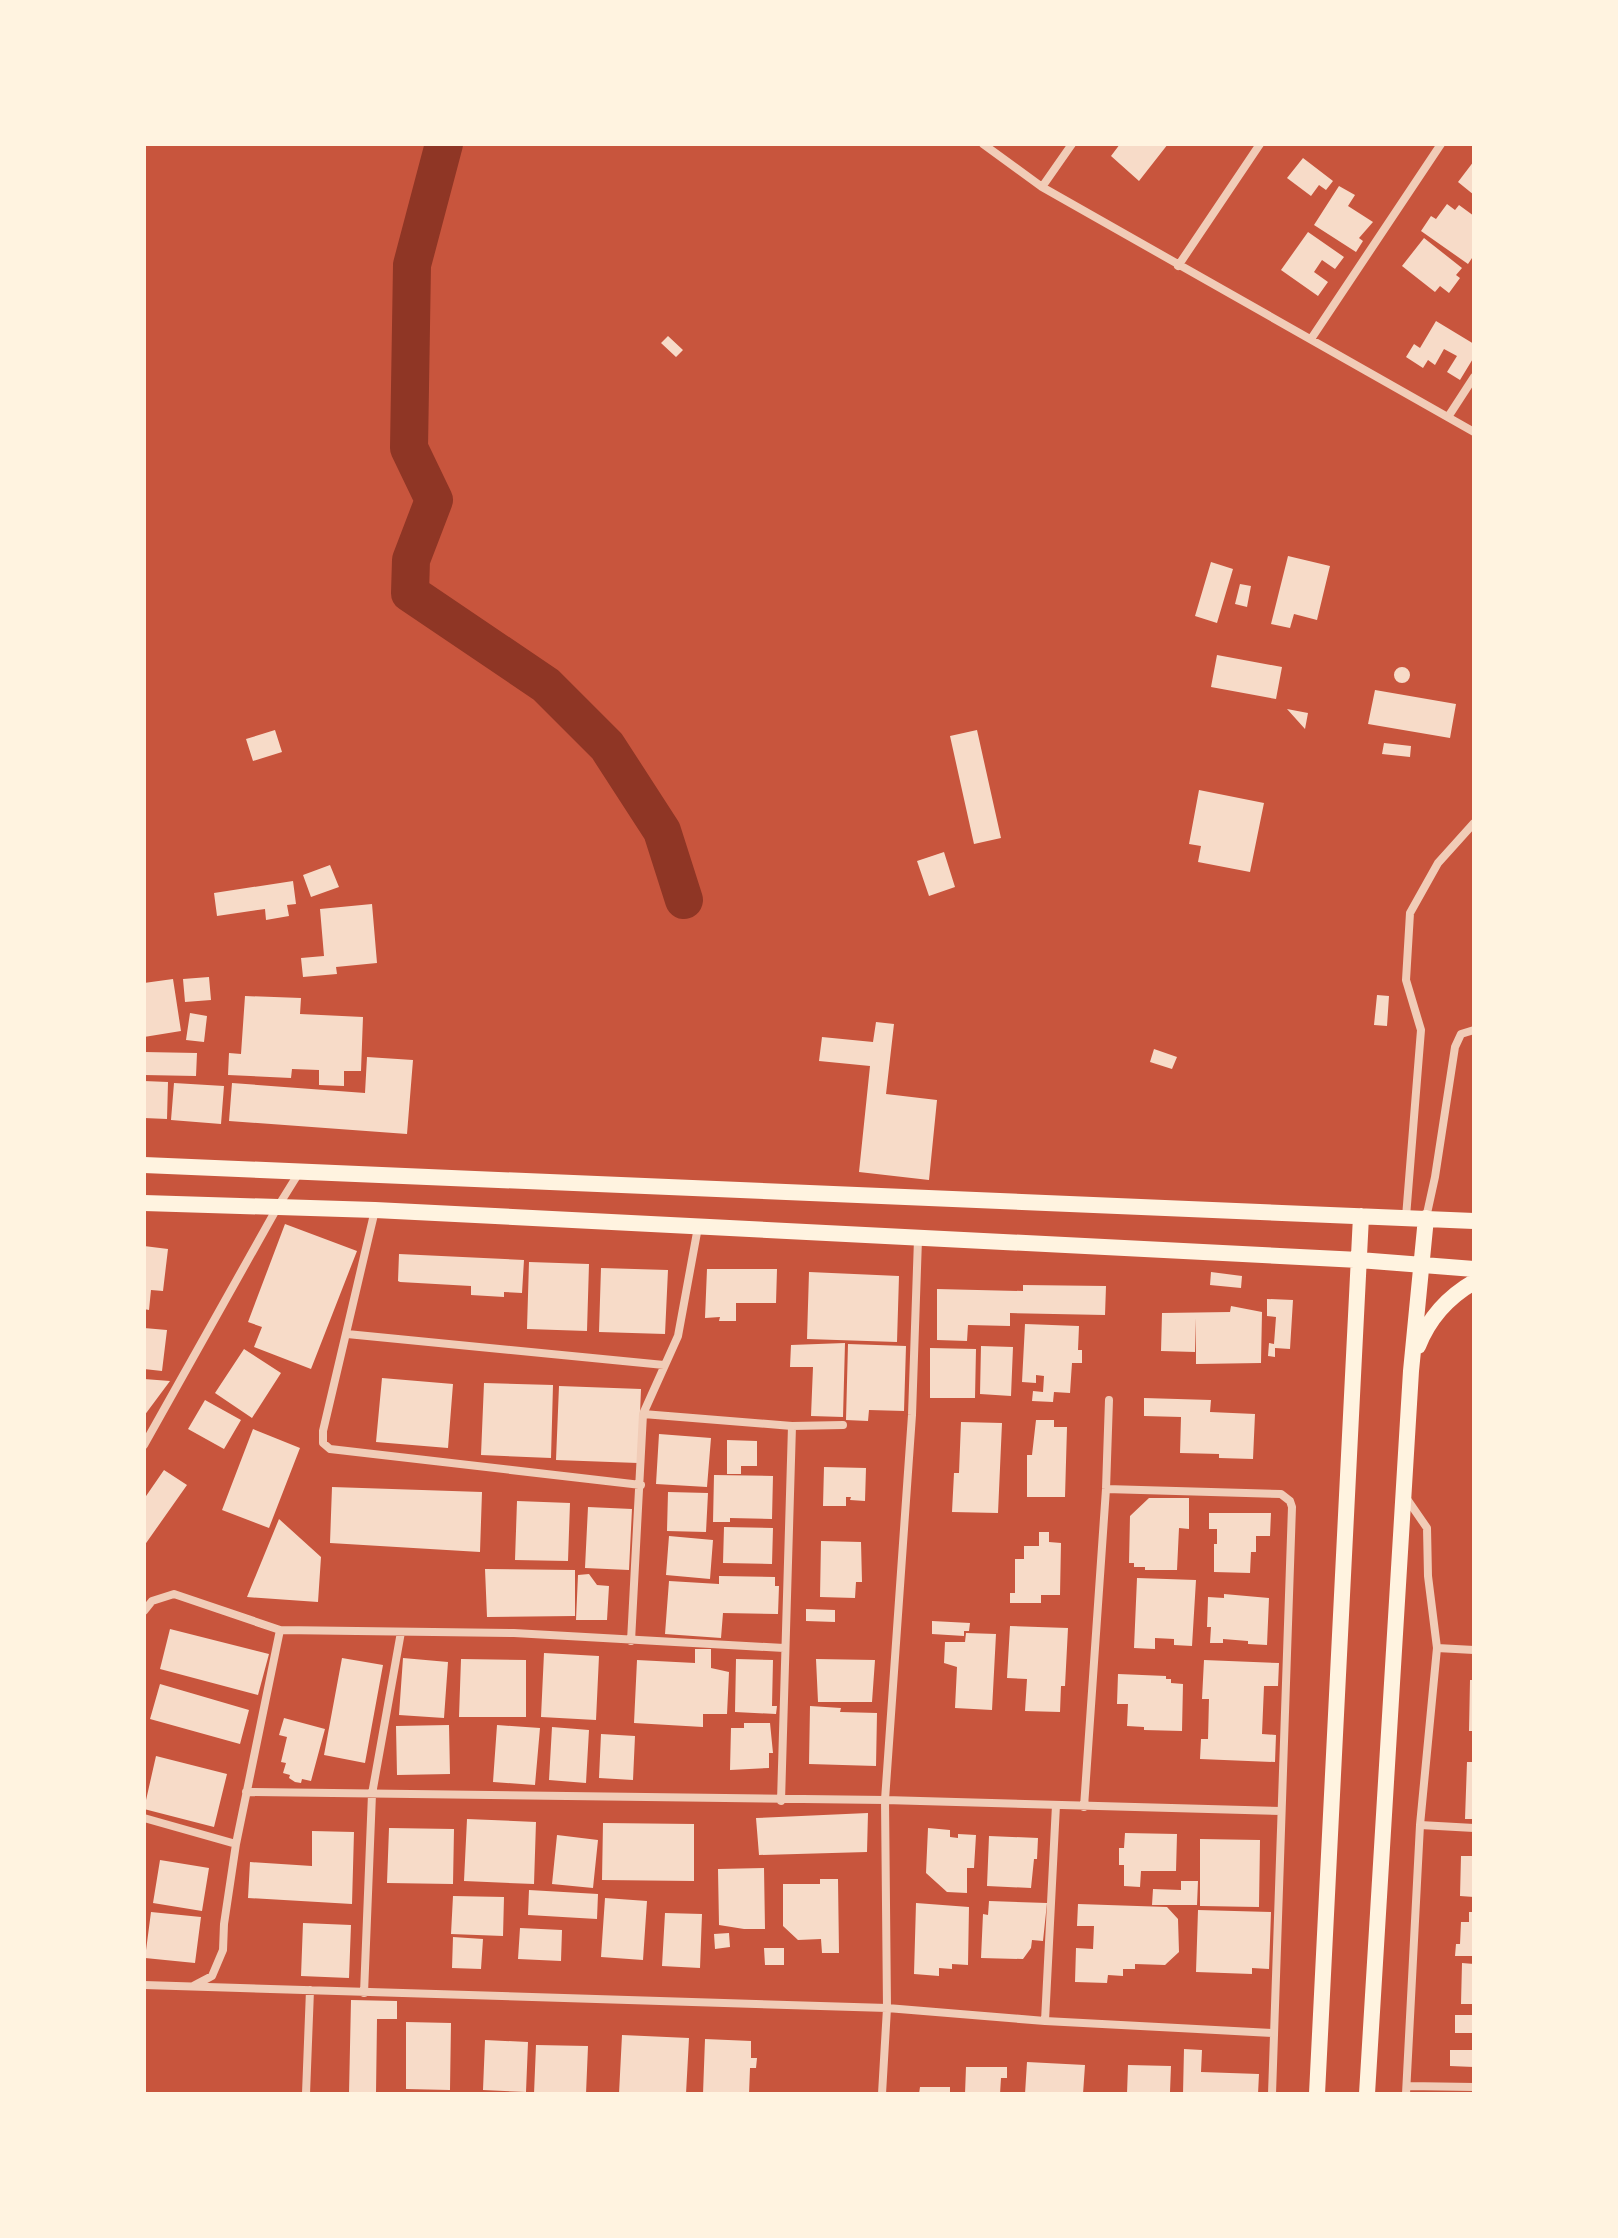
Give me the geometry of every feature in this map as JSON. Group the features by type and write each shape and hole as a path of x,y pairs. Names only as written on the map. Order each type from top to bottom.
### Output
{"main road":[{"path":"144,1165 1474,1221"},
{"path":"144,1203 375,1210 1359,1260 1474,1269"},
{"path":"1317,2094 1361,1216"},
{"path":"1367,2094 1411,1371 1426,1218"},
{"path":"1411,1371 1419,1344 1432,1319 1457,1293 1474,1282"}],"street":[{"path":"983,144 1042,187 1474,432"},
{"path":"1042,187 1072,144"},
{"path":"1178,266 1260,144"},
{"path":"1311,339 1441,144"},
{"path":"1448,417 1474,377"},
{"path":"1406,1217 1421,1030 1406,980 1410,913 1438,863 1474,823"},
{"path":"1426,1218 1455,1047 1461,1034 1474,1030"},
{"path":"144,1445 277,1208 301,1171"},
{"path":"375,1210 323,1431 323,1443 330,1449 641,1485"},
{"path":"631,1641 643,1414 678,1336 698,1227"},
{"path":"882,2094 887,2008 885,1800 912,1415 918,1239"},
{"path":"347,1334 664,1365"},
{"path":"1084,1807 1106,1489 1109,1400"},
{"path":"643,1414 792,1426 843,1425"},
{"path":"781,1801 792,1426"},
{"path":"1106,1489 1281,1494 1290,1501 1272,2094"},
{"path":"1405,1496 1427,1528 1428,1576 1437,1648 1420,1825 1407,2090 1474,2087"},
{"path":"144,1611 152,1601 174,1594 280,1630 514,1633 784,1648"},
{"path":"192,1987 212,1976 223,1950 236,1844 280,1630"},
{"path":"364,1993 372,1794 401,1632"},
{"path":"1437,1648 1474,1650"},
{"path":"246,1792 885,1800 1281,1811"},
{"path":"1045,2021 1056,1805"},
{"path":"144,1818 236,1844"},
{"path":"1420,1825 1474,1828"},
{"path":"144,1985 887,2008 1045,2021 1274,2033"},
{"path":"306,2094 310,1990"}],"building":[{"path":"1120,144 1168,144 1139,181 1111,156"},
{"path":"1303,158 1333,181 1326,190 1319,185 1311,196 1287,178"},
{"path":"1474,161 1474,195 1458,182"},
{"path":"1339,186 1355,195 1348,206 1373,222 1359,238 1363,241 1356,252 1314,225"},
{"path":"1447,204 1455,210 1459,205 1474,216 1474,255 1468,264 1421,231 1431,216 1436,219"},
{"path":"1308,232 1344,257 1335,269 1322,260 1314,272 1328,282 1318,296 1281,270"},
{"path":"1424,238 1462,268 1456,275 1460,278 1449,293 1440,286 1435,292 1402,266"},
{"path":"1436,321 1474,344 1474,357 1460,380 1447,372 1457,356 1444,349 1435,365 1428,360 1423,368 1406,357 1414,344 1420,348"},
{"path":"668,336 683,350 676,357 661,343"},
{"path":"1288,556 1330,566 1317,620 1294,614 1290,628 1271,624"},
{"path":"1211,562 1233,569 1217,623 1195,616"},
{"path":"1240,584 1251,586 1247,607 1235,604"},
{"path":"1217,655 1282,667 1276,699 1211,687"},
{"path":"1402,667 1410,675 1402,683 1394,675"},
{"path":"1375,690 1456,704 1450,738 1368,724"},
{"path":"1287,709 1308,713 1305,729"},
{"path":"275,730 282,752 253,761 246,739"},
{"path":"977,730 1001,838 974,844 950,736"},
{"path":"1384,743 1411,746 1410,757 1382,754"},
{"path":"1199,790 1264,803 1250,872 1198,862 1201,846 1189,844"},
{"path":"944,852 955,887 929,896 917,861"},
{"path":"330,865 339,887 311,897 303,875"},
{"path":"293,881 296,904 287,905 289,916 266,920 265,909 217,916 214,893"},
{"path":"372,904 377,963 336,967 337,974 303,977 301,958 324,956 320,909"},
{"path":"209,977 211,1000 185,1002 183,979"},
{"path":"173,979 181,1031 144,1037 144,983"},
{"path":"1377,995 1389,996 1387,1026 1374,1025"},
{"path":"245,996 301,998 300,1014 363,1017 361,1071 344,1071 344,1086 319,1085 319,1070 292,1069 291,1078 228,1075 229,1053 241,1054"},
{"path":"190,1013 207,1016 204,1042 186,1040"},
{"path":"876,1022 894,1024 886,1094 937,1100 929,1180 859,1172 870,1066 819,1061 822,1037 873,1042"},
{"path":"1154,1049 1177,1057 1172,1069 1150,1062"},
{"path":"144,1052 197,1053 196,1076 144,1075"},
{"path":"367,1057 413,1060 407,1134 229,1121 232,1083 365,1093"},
{"path":"144,1081 168,1082 167,1119 144,1118"},
{"path":"174,1083 224,1086 221,1124 171,1120"},
{"path":"285,1224 357,1251 311,1369 254,1347 262,1327 248,1322"},
{"path":"144,1246 168,1249 163,1291 151,1290 149,1310 144,1309"},
{"path":"399,1254 524,1260 522,1293 504,1292 504,1297 471,1295 471,1286 400,1282"},
{"path":"529,1262 589,1264 587,1331 527,1329"},
{"path":"601,1268 668,1270 665,1334 599,1332"},
{"path":"707,1269 777,1269 776,1303 736,1303 736,1321 719,1321 720,1317 705,1318"},
{"path":"809,1272 899,1276 897,1342 807,1339"},
{"path":"1211,1272 1242,1276 1241,1288 1210,1285"},
{"path":"1023,1285 1106,1286 1105,1315 1010,1313 1010,1326 968,1325 967,1341 937,1340 937,1289 1023,1291"},
{"path":"1267,1299 1293,1300 1290,1349 1275,1348 1275,1357 1268,1356 1269,1343 1274,1344 1276,1317 1267,1316"},
{"path":"1231,1306 1262,1312 1261,1363 1196,1364 1196,1318 1195,1352 1161,1351 1162,1313 1230,1312"},
{"path":"1025,1324 1079,1326 1078,1350 1082,1350 1082,1363 1072,1363 1070,1393 1054,1392 1053,1402 1032,1401 1033,1391 1043,1392 1044,1376 1036,1375 1036,1383 1022,1382"},
{"path":"144,1328 167,1330 162,1371 144,1369"},
{"path":"845,1343 843,1417 811,1416 813,1367 790,1367 791,1345"},
{"path":"848,1344 906,1346 904,1411 869,1410 868,1421 846,1420"},
{"path":"981,1346 1013,1347 1011,1396 980,1394"},
{"path":"930,1348 976,1349 975,1398 930,1398"},
{"path":"244,1349 281,1373 252,1418 215,1393"},
{"path":"382,1378 453,1384 448,1448 376,1442"},
{"path":"144,1379 170,1381 144,1416"},
{"path":"484,1383 553,1385 551,1458 481,1455"},
{"path":"559,1386 641,1389 638,1463 556,1460"},
{"path":"1144,1398 1211,1400 1210,1412 1255,1414 1253,1459 1180,1453 1181,1417 1144,1416"},
{"path":"205,1400 241,1420 224,1449 188,1429"},
{"path":"1036,1420 1054,1420 1054,1427 1067,1427 1065,1497 1027,1497 1027,1455 1032,1455"},
{"path":"961,1422 1002,1423 998,1513 952,1512 954,1473 959,1473"},
{"path":"253,1429 300,1448 269,1528 222,1510"},
{"path":"659,1434 711,1438 707,1487 656,1484"},
{"path":"727,1440 757,1441 757,1466 741,1466 741,1474 727,1474"},
{"path":"824,1467 866,1468 865,1501 846,1497 846,1506 823,1506"},
{"path":"164,1470 187,1485 144,1546 144,1499"},
{"path":"714,1475 773,1476 772,1519 730,1518 730,1522 713,1522"},
{"path":"332,1487 482,1492 480,1552 330,1543"},
{"path":"668,1492 708,1493 706,1532 667,1531"},
{"path":"1149,1498 1189,1498 1189,1529 1179,1528 1177,1570 1145,1570 1145,1567 1134,1567 1134,1563 1129,1563 1130,1516"},
{"path":"517,1501 570,1503 568,1561 515,1560"},
{"path":"588,1507 632,1509 629,1570 585,1568"},
{"path":"1209,1513 1271,1513 1270,1536 1256,1536 1256,1552 1251,1552 1250,1573 1214,1572 1217,1529 1209,1529"},
{"path":"279,1519 321,1557 318,1602 247,1597"},
{"path":"724,1527 773,1528 772,1564 723,1563"},
{"path":"1039,1532 1049,1532 1049,1542 1061,1543 1060,1595 1041,1595 1041,1603 1010,1603 1010,1593 1015,1593 1015,1559 1024,1559 1024,1546 1039,1546"},
{"path":"669,1536 713,1540 710,1579 666,1575"},
{"path":"821,1541 861,1542 862,1582 856,1582 855,1598 820,1597"},
{"path":"485,1569 575,1570 575,1616 487,1617"},
{"path":"589,1574 597,1585 609,1586 607,1620 576,1620 578,1575"},
{"path":"719,1576 775,1577 775,1586 779,1586 778,1614 723,1613 721,1638 665,1634 669,1581 719,1584"},
{"path":"1137,1578 1196,1580 1192,1646 1174,1645 1174,1639 1155,1638 1155,1649 1134,1648"},
{"path":"1224,1594 1269,1598 1267,1645 1223,1639 1223,1643 1210,1643 1208,1597 1224,1598"},
{"path":"806,1609 835,1610 835,1622 806,1621"},
{"path":"932,1621 970,1623 969,1631 964,1631 964,1636 932,1634"},
{"path":"1010,1626 1068,1628 1065,1686 1061,1686 1060,1712 1025,1711 1027,1679 1007,1678"},
{"path":"170,1629 269,1654 258,1695 160,1669"},
{"path":"966,1633 996,1634 992,1710 955,1708 957,1667 944,1663 945,1642 965,1642"},
{"path":"695,1649 711,1649 711,1668 729,1672 727,1714 703,1714 703,1727 634,1723 637,1660 695,1663"},
{"path":"544,1653 599,1656 596,1720 541,1717"},
{"path":"342,1658 383,1665 365,1763 324,1755"},
{"path":"403,1658 448,1662 444,1718 399,1715"},
{"path":"461,1659 526,1660 526,1717 459,1717"},
{"path":"736,1659 773,1660 772,1706 777,1706 776,1714 735,1712"},
{"path":"816,1659 875,1660 872,1702 818,1702"},
{"path":"1204,1660 1279,1663 1278,1686 1264,1686 1262,1734 1276,1735 1275,1762 1200,1759 1201,1739 1208,1739 1209,1699 1202,1699"},
{"path":"1118,1674 1166,1676 1171,1683 1183,1684 1182,1731 1144,1730 1144,1727 1127,1726 1128,1704 1117,1704"},
{"path":"1470,1680 1474,1680 1474,1731 1469,1731"},
{"path":"160,1684 249,1710 240,1744 150,1719"},
{"path":"810,1706 841,1708 840,1712 877,1713 876,1766 809,1764"},
{"path":"284,1718 325,1729 311,1781 302,1779 301,1783 295,1782 289,1778 290,1775 283,1773 286,1763 281,1762 287,1737 279,1735"},
{"path":"744,1723 770,1723 773,1753 769,1753 769,1768 730,1770 731,1728 744,1728"},
{"path":"449,1725 450,1774 397,1775 396,1726"},
{"path":"497,1725 540,1728 535,1785 493,1782"},
{"path":"552,1727 589,1730 586,1783 549,1780"},
{"path":"601,1734 635,1736 633,1780 599,1778"},
{"path":"156,1756 227,1774 214,1827 144,1809"},
{"path":"1467,1762 1474,1762 1474,1819 1465,1819"},
{"path":"868,1813 867,1852 759,1855 756,1818"},
{"path":"467,1819 536,1822 534,1884 464,1881"},
{"path":"603,1823 694,1824 694,1881 602,1880"},
{"path":"389,1828 454,1829 453,1884 387,1883"},
{"path":"928,1828 950,1830 950,1837 976,1835 974,1868 967,1868 967,1893 947,1892 926,1873"},
{"path":"312,1831 354,1832 352,1904 248,1898 250,1862 312,1866"},
{"path":"1125,1833 1177,1834 1176,1871 1141,1871 1140,1887 1124,1886 1124,1865 1119,1865 1119,1848 1124,1848"},
{"path":"557,1835 598,1840 593,1888 552,1884"},
{"path":"989,1836 1038,1838 1031,1888 987,1886"},
{"path":"1200,1839 1260,1840 1259,1907 1200,1906"},
{"path":"1461,1856 1474,1856 1474,1897 1460,1896"},
{"path":"160,1860 209,1868 202,1911 153,1903"},
{"path":"764,1868 765,1929 719,1925 718,1869"},
{"path":"820,1879 838,1879 839,1953 822,1953 821,1939 798,1940 783,1926 783,1884 820,1884"},
{"path":"1181,1881 1198,1881 1197,1905 1152,1905 1153,1889 1181,1890"},
{"path":"529,1890 598,1894 597,1919 528,1915"},
{"path":"453,1896 504,1897 503,1936 451,1934"},
{"path":"605,1898 647,1901 643,1960 601,1957"},
{"path":"989,1901 1047,1903 1043,1941 1032,1940 1031,1948 1023,1959 981,1958 983,1914 988,1915"},
{"path":"916,1903 969,1907 968,1965 952,1964 952,1969 939,1968 939,1976 914,1974"},
{"path":"1078,1904 1167,1907 1178,1919 1179,1952 1165,1965 1135,1964 1135,1969 1123,1969 1123,1976 1108,1975 1107,1983 1075,1982 1076,1948 1093,1949 1094,1926 1077,1926"},
{"path":"1198,1910 1271,1912 1269,1969 1252,1968 1252,1974 1196,1972"},
{"path":"151,1912 201,1917 195,1963 145,1958"},
{"path":"1469,1912 1474,1912 1474,1956 1455,1956 1456,1944 1460,1944 1461,1922 1469,1922"},
{"path":"665,1913 702,1914 700,1968 662,1966"},
{"path":"303,1923 351,1925 349,1978 301,1976"},
{"path":"520,1928 562,1930 561,1961 518,1959"},
{"path":"729,1933 730,1947 715,1949 714,1934"},
{"path":"453,1937 483,1939 481,1969 452,1968"},
{"path":"764,1948 784,1948 784,1965 765,1965"},
{"path":"1462,1963 1474,1964 1474,2004 1461,2004"},
{"path":"351,2000 397,2001 397,2019 377,2019 376,2094 349,2094"},
{"path":"1455,2015 1474,2015 1474,2033 1455,2033"},
{"path":"406,2022 451,2023 450,2090 406,2089"},
{"path":"622,2035 689,2038 686,2094 619,2094"},
{"path":"705,2039 751,2041 751,2058 757,2058 756,2068 750,2068 749,2094 703,2094"},
{"path":"485,2040 528,2042 526,2092 483,2090"},
{"path":"536,2045 588,2046 586,2094 534,2094"},
{"path":"1184,2049 1202,2050 1201,2072 1259,2074 1258,2094 1183,2094"},
{"path":"1450,2050 1474,2050 1474,2067 1450,2066"},
{"path":"1027,2062 1085,2065 1083,2094 1025,2094"},
{"path":"1128,2065 1171,2066 1170,2092 1127,2094"},
{"path":"966,2067 1007,2067 1007,2078 1001,2078 1000,2094 965,2094"},
{"path":"920,2087 950,2087 950,2094 919,2094"}],"waterway":[{"path":"444,144 412,265 409,448 434,500 411,560 410,593 546,685 607,746 662,831 684,900"}]}
